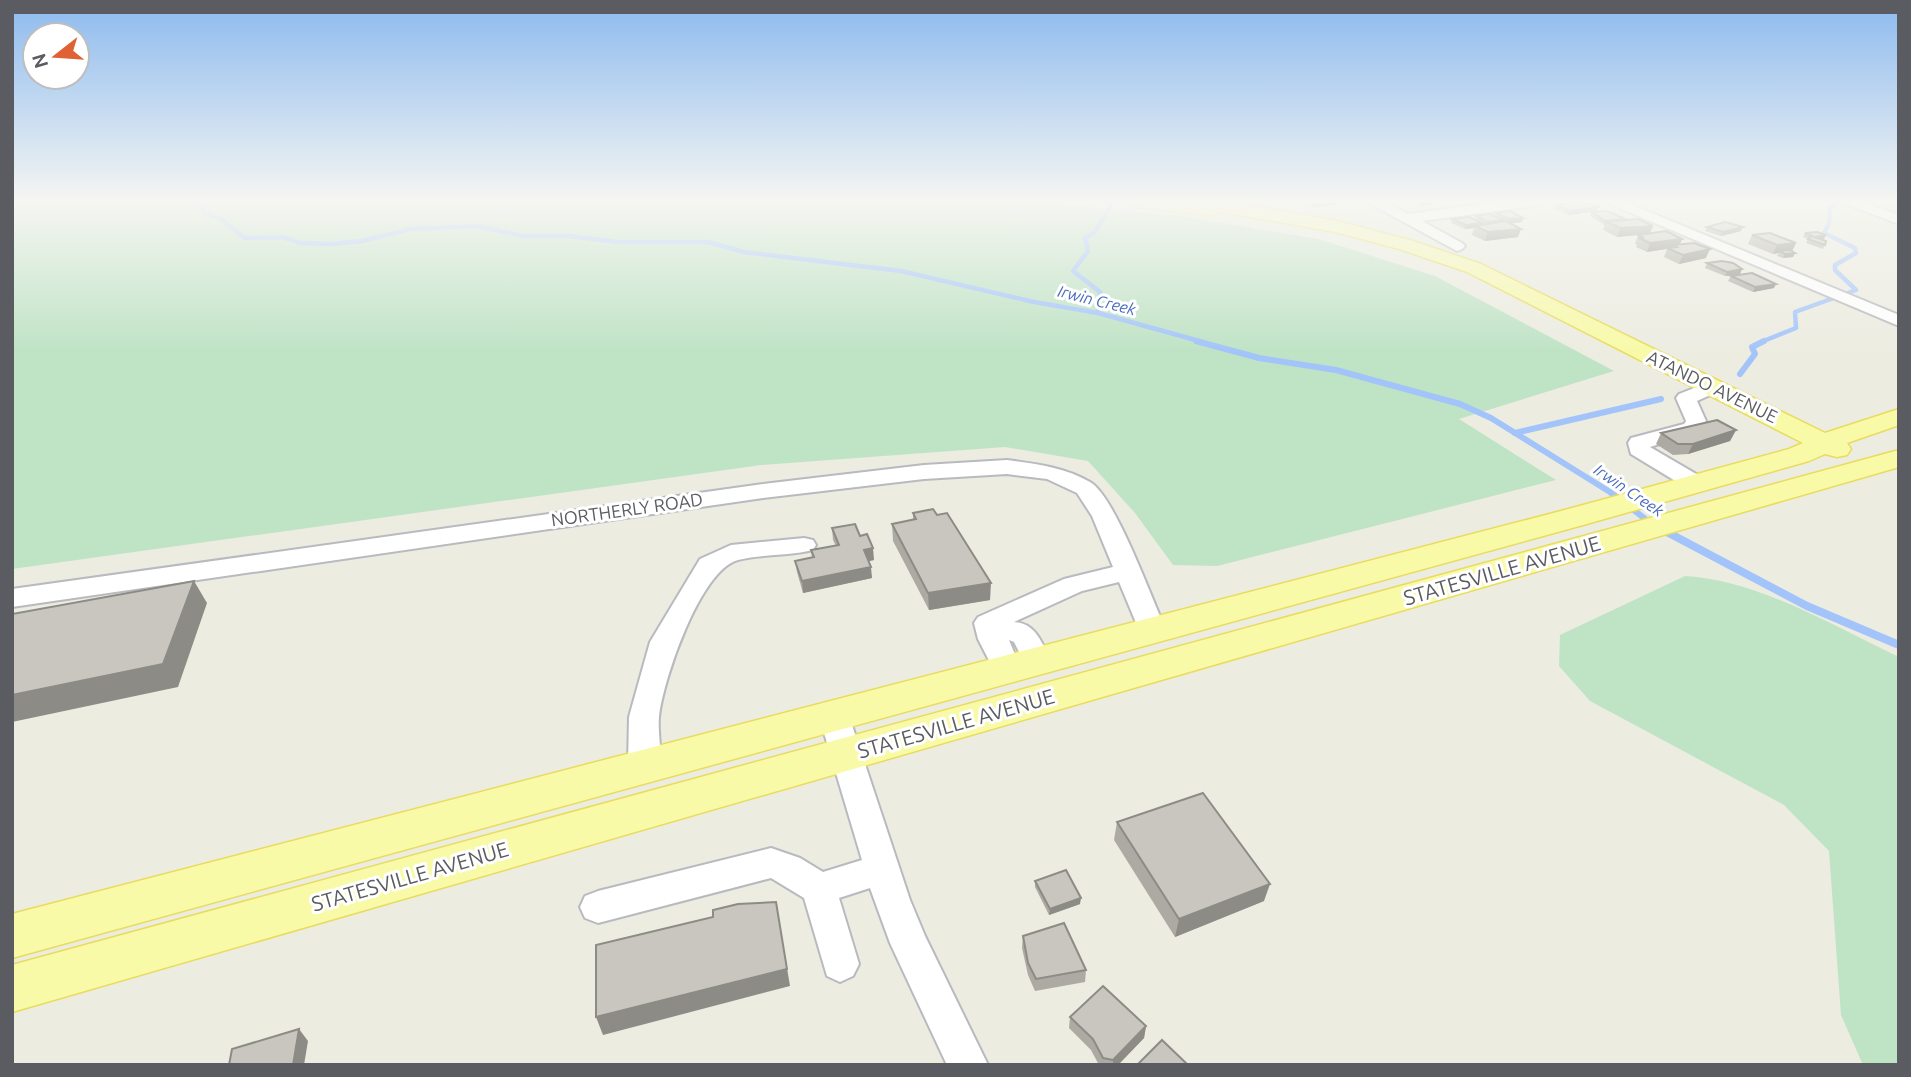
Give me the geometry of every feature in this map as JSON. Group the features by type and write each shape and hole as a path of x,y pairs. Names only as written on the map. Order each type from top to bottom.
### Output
{"main road":[{"name":"ATANDO AVENUE","path":"1406,252 1524,294"},
{"name":"ATANDO AVENUE","path":"1425,252 1474,268 1825,443 1890,468"},
{"name":"STATESVILLE AVENUE","path":"12,936 834,716 1012,655 1152,630 1798,455 1851,431 1899,417"},
{"name":"STATESVILLE AVENUE","path":"12,989 1706,513 1890,468"}],"street":[{"path":"1734,252 1899,321"},
{"path":"1682,486 1639,449 1639,443 1691,428 1696,421 1686,398 1712,387"},
{"name":"NORTHERLY ROAD","path":"12,598 763,491 924,472 992,467 1037,470 1063,477 1085,488 1104,516 1152,630"},
{"path":"644,766 644,717 664,642 709,565 731,553 804,545"},
{"path":"1012,655 988,623 1055,591 1097,576 1128,573"},
{"path":"834,716 909,943 968,1065"},
{"path":"598,906 771,863 788,869 819,889 840,964"},
{"path":"819,889 883,869"}],"green space":[{"path":"12,252 1361,252 1435,276 1614,371 1459,419 1556,480 1217,566 1173,565 1135,513 1088,461 1005,447 761,465 12,569"},
{"path":"1685,576 1712,579 1767,595 1899,657 1899,1065 1863,1065 1841,1015 1829,851 1784,805 1590,701 1559,666 1560,635"}],"building":[{"path":"1707,263 1733,263 1742,269 1727,272"},
{"path":"1752,273 1776,284 1755,287 1731,276"},
{"path":"1717,420 1736,430 1693,444 1678,444 1661,433"},
{"path":"933,509 937,515 947,513 991,583 928,593 892,524 916,519 913,513"},
{"path":"855,524 860,536 867,534 873,548 864,550 871,567 802,581 795,561 814,557 811,550 839,545 832,528"},
{"path":"194,581 163,664 12,695 12,614"},
{"path":"1203,793 1270,884 1179,919 1117,822"},
{"path":"1066,870 1081,898 1050,909 1035,881"},
{"path":"776,902 787,969 596,1017 596,945 713,917 713,910 738,904"},
{"path":"1064,923 1086,970 1036,979 1028,963 1023,936"},
{"path":"1103,986 1146,1026 1113,1060 1103,1058 1093,1039 1070,1017"},
{"path":"299,1029 293,1065 229,1065 232,1049"},
{"path":"1162,1040 1188,1065 1137,1065"}],"waterway":[{"name":"Irwin Creek","path":"746,252 901,271 1034,302 1098,313"},
{"path":"1087,252 1073,271 1100,292 1098,313"},
{"path":"1761,342 1796,328 1795,312 1856,290 1835,270 1835,265 1856,252"},
{"name":"Irwin Creek","path":"1098,313 1203,342"},
{"name":"Irwin Creek","path":"1196,341 1259,358 1336,370 1460,404 1515,433"},
{"path":"1740,374 1755,354 1752,347 1764,341"},
{"path":"1515,433 1661,399"},
{"name":"Irwin Creek","path":"1515,433 1610,492 1652,524"},
{"name":"Irwin Creek","path":"1663,530 1807,606 1899,645"}]}
